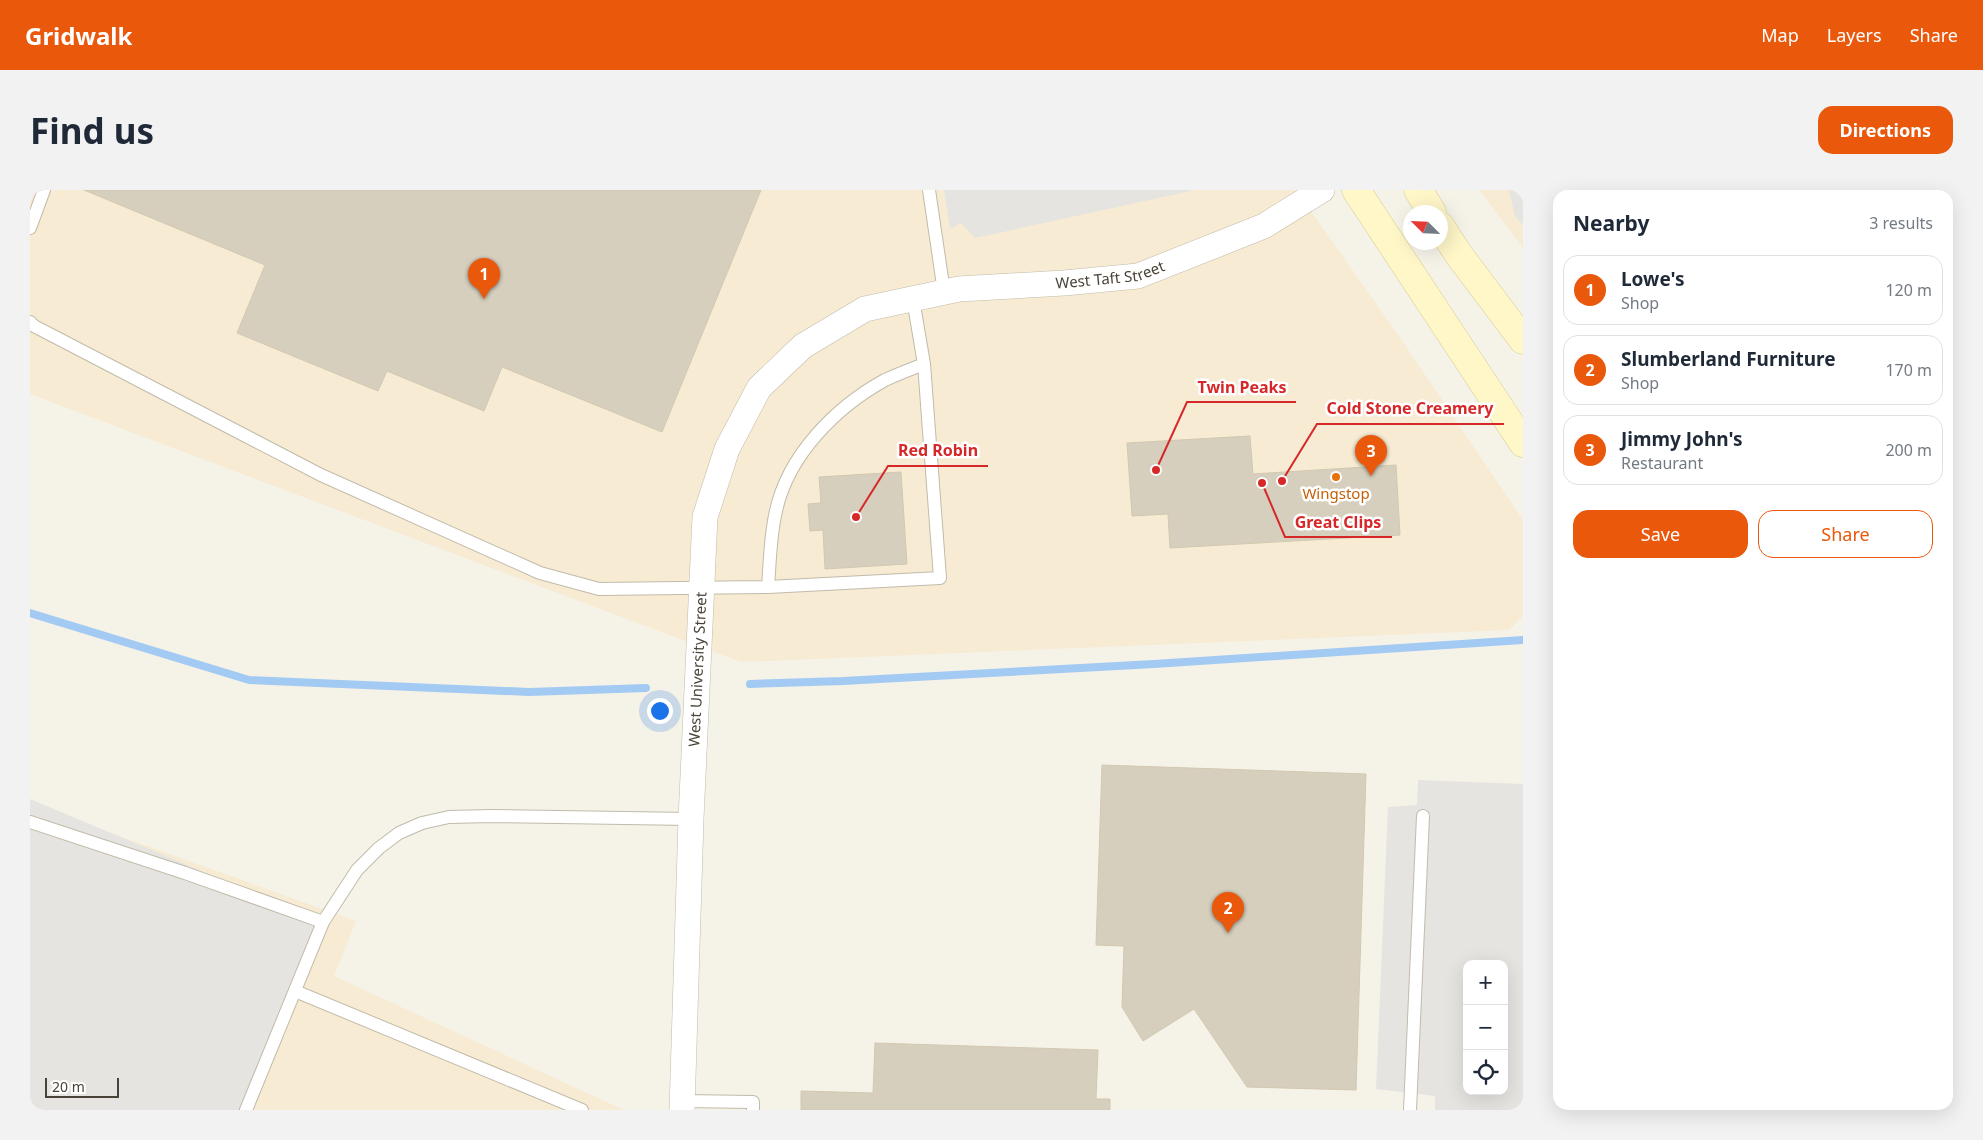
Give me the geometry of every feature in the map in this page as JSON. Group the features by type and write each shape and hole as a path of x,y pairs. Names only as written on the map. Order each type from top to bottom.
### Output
{"main road":[{"path":"1356,190 1523,443"},
{"path":"1418,190 1428,205"},
{"path":"1448,238 1523,340"}],"street":[{"name":"West Taft Street","path":"881,305 959,289 1064,283 1138,276 1264,226 1322,190"},
{"name":"West University Street","path":"682,1106 700,588 705,517 727,449 759,388 804,346 864,309 881,305"}],"lane":[{"path":"30,228 44,190"},
{"path":"929,190 944,292"},
{"path":"30,322 34,326 321,474 540,573 599,589 768,588 940,578 924,364 913,299"},
{"path":"768,588 771,538 776,510 787,478 803,451 828,423 861,395 887,380 924,364"},
{"path":"1410,1110 1423,816"},
{"path":"246,1110 323,922 357,870 379,848 399,833 422,823 449,817 691,819"},
{"path":"30,822 185,873 323,922"},
{"path":"295,991 582,1110"},
{"path":"682,1106 753,1102 753,1110"}],"shaded area":[{"path":"30,190 1296,190 1403,342 1523,520 1523,616 1509,630 741,662 30,394"},
{"path":"944,190 1191,191 975,238 961,223 950,229"},
{"path":"1479,190 1523,190 1523,248"},
{"path":"1509,190 1523,190 1523,225 1515,216"},
{"path":"1418,780 1523,784 1523,1110 1435,1110 1435,1096 1376,1089 1388,807 1417,805"},
{"path":"30,799 323,922 248,1110 30,1110"},
{"path":"30,804 356,921 334,976 624,1110 30,1110"}],"building":[{"path":"84,190 761,190 662,432 502,367 484,411 387,371 378,391 237,333 265,265"},
{"path":"1250,436 1253,474 1396,465 1400,535 1170,548 1168,514 1132,516 1127,443"},
{"path":"901,472 907,564 825,569 823,530 810,531 808,504 821,503 819,477"},
{"path":"1102,765 1366,774 1356,1090 1247,1087 1194,1009 1143,1041 1122,1007 1124,946 1096,945"},
{"path":"875,1043 1098,1050 1096,1099 1110,1099 1110,1110 801,1110 801,1091 873,1093"}],"waterway":[{"path":"30,613 249,680 529,692 646,688"},
{"path":"750,684 843,681 1154,664 1523,640"}],"place":[{"name":"Lowe's","path":"484,299"},
{"name":"Twin Peaks","path":"1156,470"},
{"name":"Jimmy John's","path":"1371,476"},
{"name":"Wingstop","path":"1336,477"},
{"name":"Cold Stone Creamery","path":"1282,481"},
{"name":"Great Clips","path":"1262,483"},
{"name":"Red Robin","path":"856,517"},
{"name":"Slumberland Furniture","path":"1228,933"}]}
